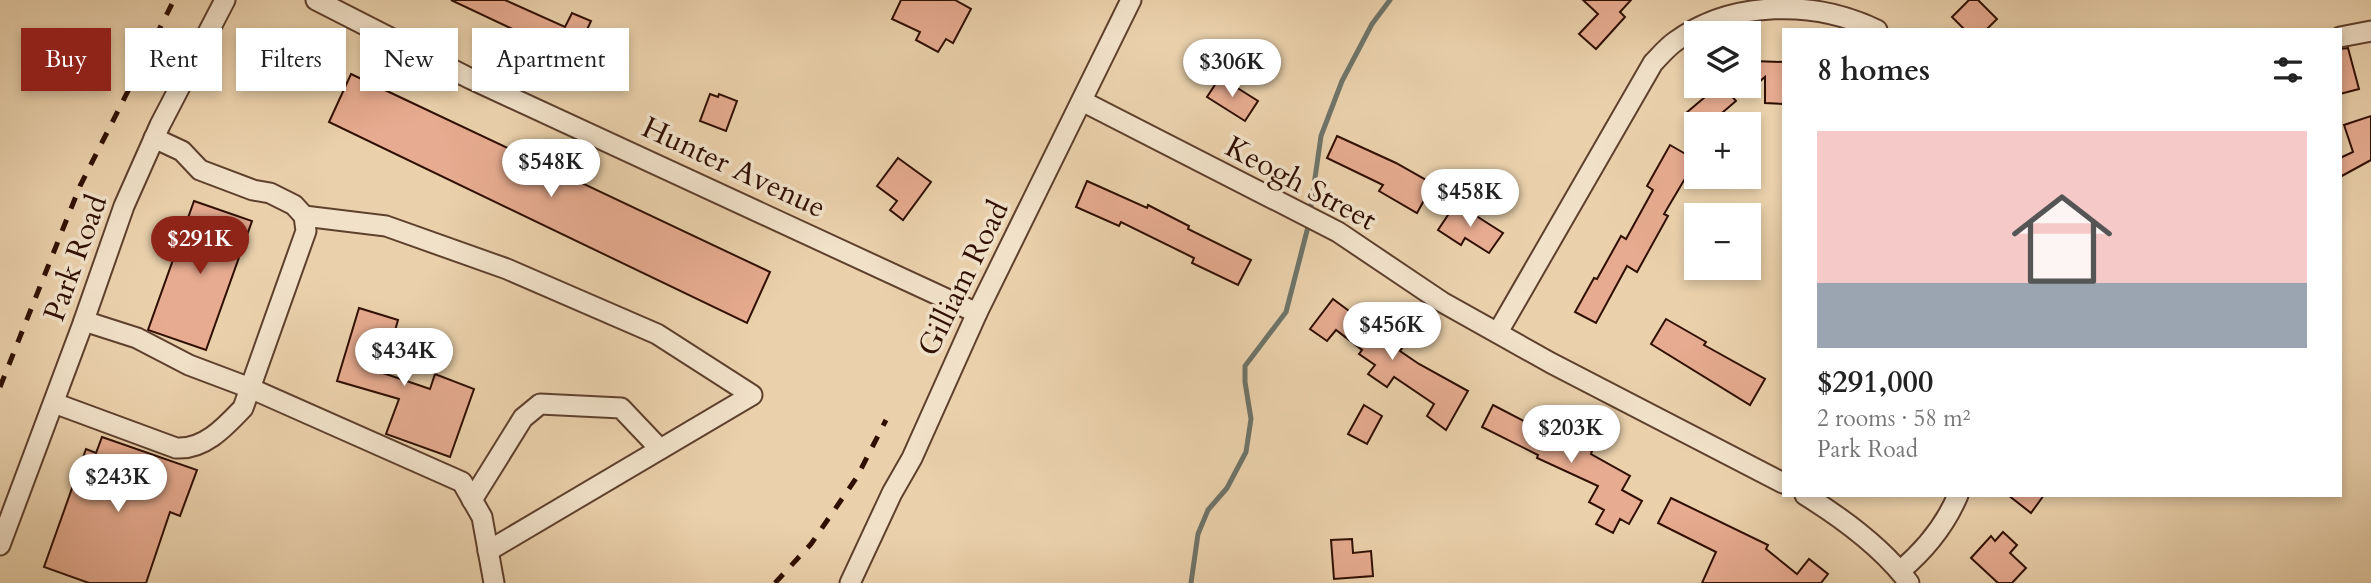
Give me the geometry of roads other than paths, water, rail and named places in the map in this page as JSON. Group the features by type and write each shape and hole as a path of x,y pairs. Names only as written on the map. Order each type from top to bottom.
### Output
{"street":[{"name":"Park Road","path":"0,545 124,206 154,138 225,0"},
{"name":"Hunter Avenue","path":"316,0 471,79 977,313"},
{"name":"Gilliam Road","path":"850,583 912,458 977,313 1131,0"},
{"path":"1499,332 1653,63 1674,42 1699,25 1728,12 1771,4 1811,5 1845,14 1873,28"},
{"path":"2342,37 2371,31"},
{"name":"Keogh Street","path":"1082,102 1338,232 1442,302 1551,363 1782,482"},
{"path":"54,402 176,448 188,449 223,428 243,408 306,231 304,216 294,205 271,193 253,190 200,170 182,152 154,138"},
{"path":"304,216 386,226 507,269 657,334 752,394 488,551"},
{"path":"84,321 137,338 189,365 250,388 462,482 482,517 494,583"},
{"path":"472,500 523,418 540,404 621,408 660,449"},
{"path":"1808,497 1861,536 1904,577 1916,557 1938,532 1957,497"}],"waterway":[{"path":"1310,213 1321,136 1342,81 1372,24 1390,0"},
{"path":"1191,583 1198,534 1208,510 1227,488 1246,452 1251,419 1245,366 1286,312 1309,223"}],"railway":[{"path":"0,387 80,186 174,0"},
{"path":"775,583 811,544 857,477 886,420"}]}
